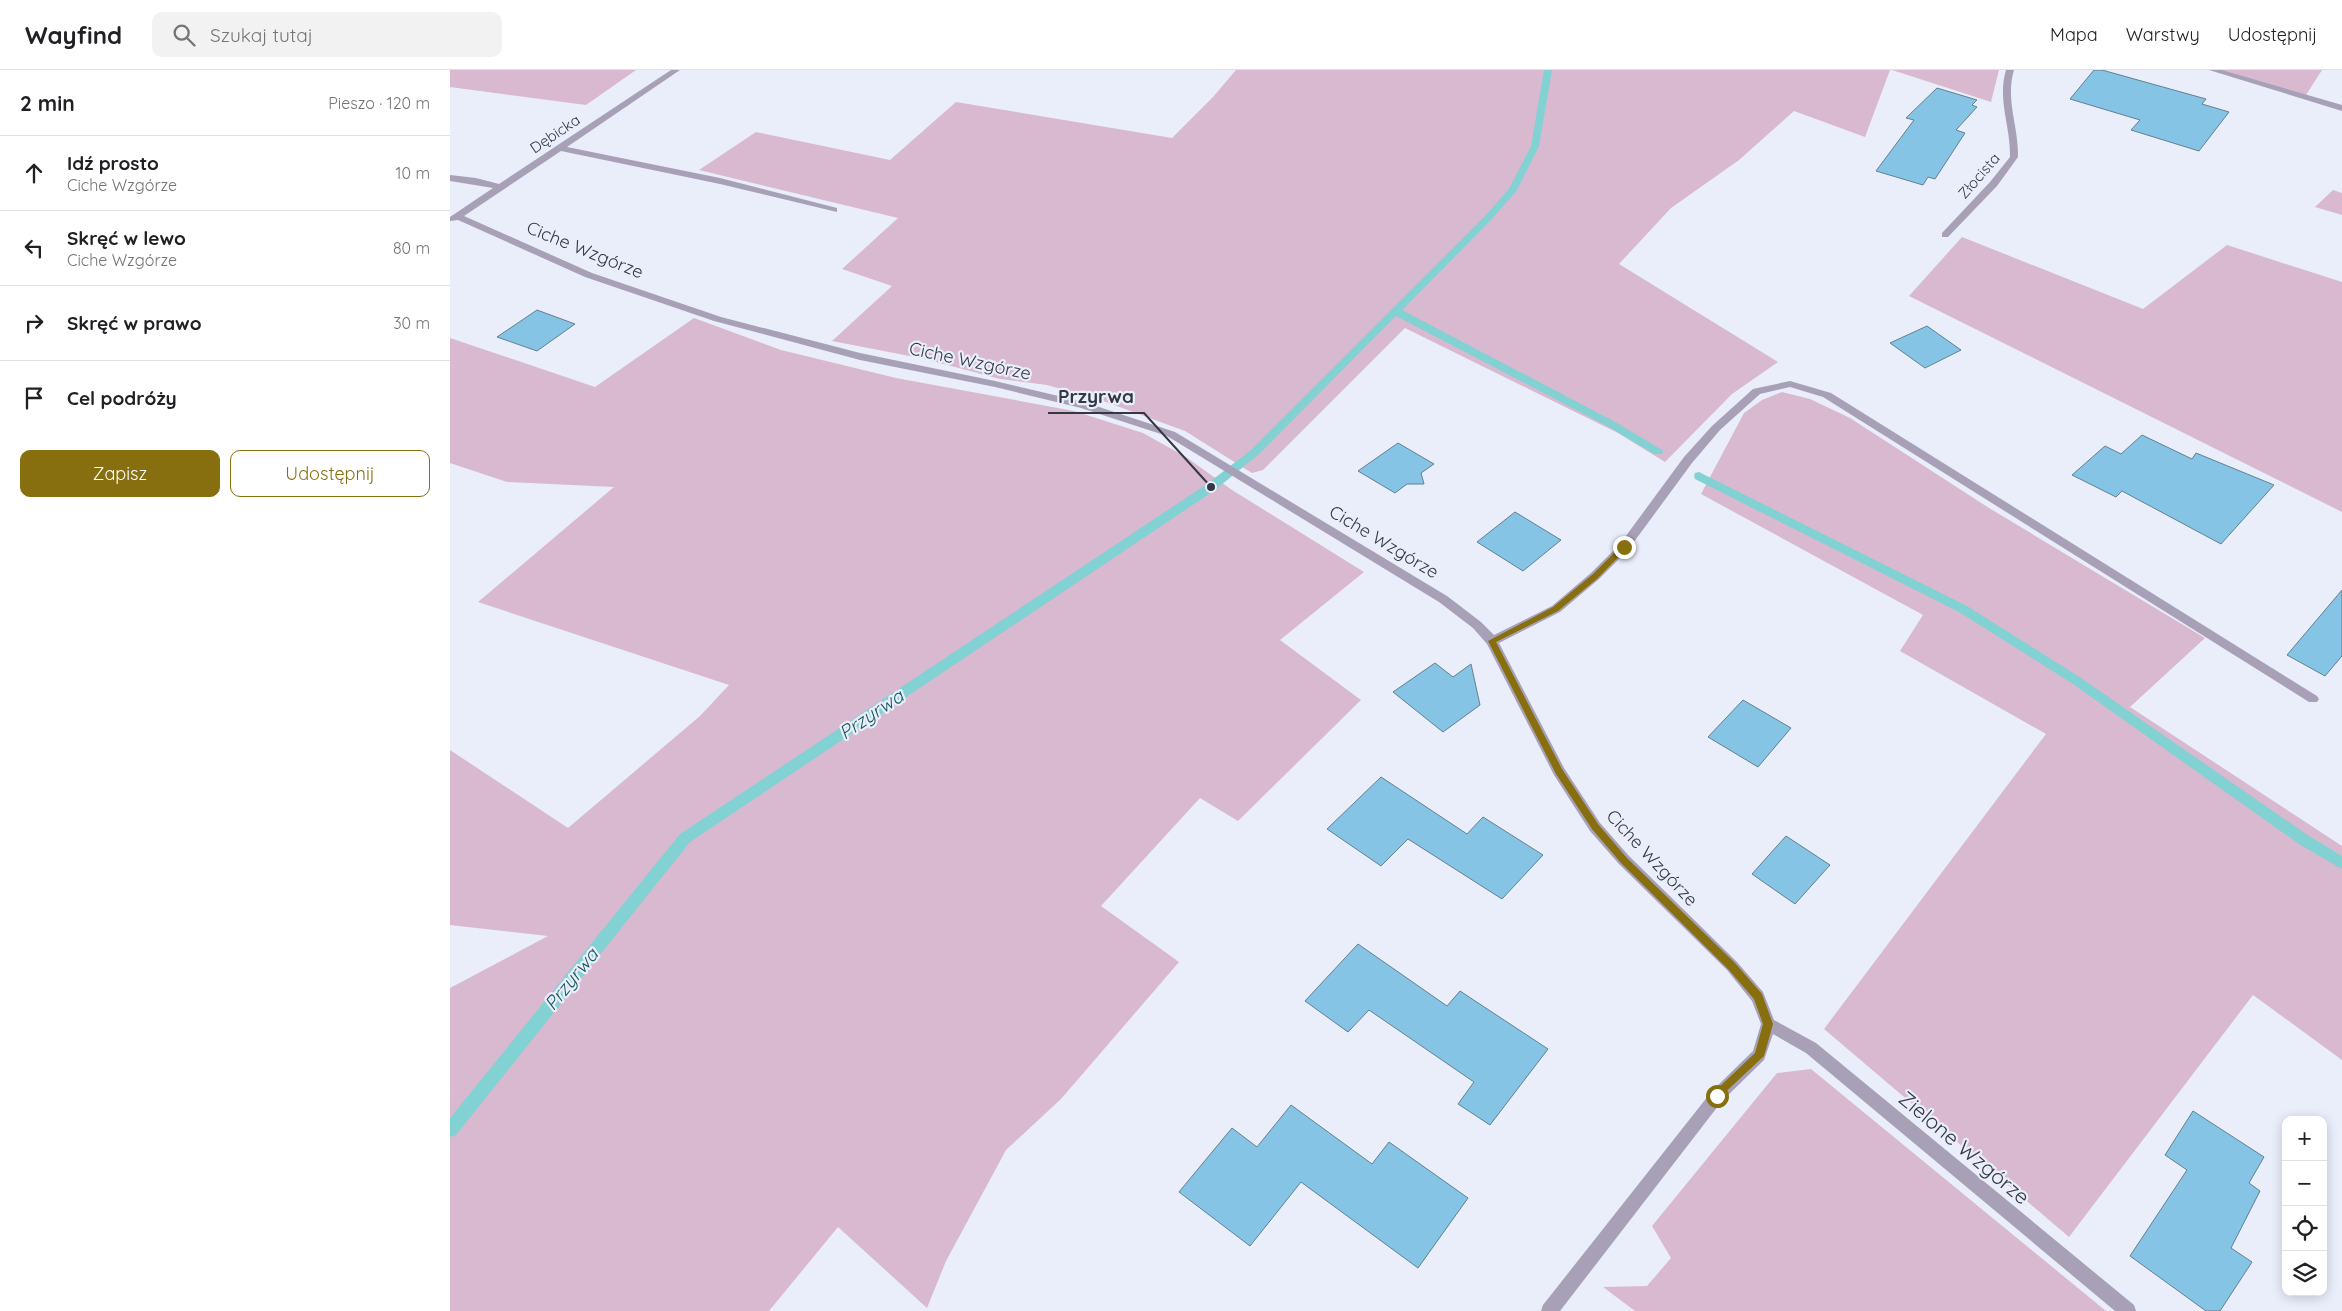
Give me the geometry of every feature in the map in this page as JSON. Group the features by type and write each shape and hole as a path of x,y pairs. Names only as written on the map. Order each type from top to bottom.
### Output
{"street":[{"name":"Dębicka","path":"454,219 676,70"},
{"name":"Złocista","path":"1945,235 2005,170 2014,157 2013,138 2004,92 2010,70"},
{"path":"2213,70 2342,108"},
{"path":"560,148 720,181 834,210"},
{"path":"450,178 476,181 500,187"},
{"name":"Ciche Wzgórze","path":"454,219 556,261 676,305 817,347 1082,404 1136,419 1172,434 1213,461 1443,599 1477,625 1492,641 1559,771 1595,827 1624,860 1732,966 1758,997 1768,1024"},
{"path":"1492,641 1556,609 1595,576 1624,547 1688,460 1716,428 1757,391 1790,384 1827,395 2313,699"},
{"path":"1549,1311 1717,1096 1759,1056 1768,1024"},
{"name":"Zielone Wzgórze","path":"1768,1024 1811,1048 2128,1311"}],"shaded area":[{"path":"450,70 636,70 586,105 450,87"},
{"path":"1236,70 1890,70 1865,137 1794,111 1739,160 1671,208 1619,264 1778,362 1732,394 1665,462 1618,433 1405,328 1263,470 1252,473 1185,431 1106,402 1047,385 1000,379 925,359 832,341 892,286 842,269 898,218 699,170 756,132 890,160 956,102 1172,138 1213,97"},
{"path":"1892,70 1999,70 1991,102"},
{"path":"2221,70 2322,70 2306,95"},
{"path":"2333,190 2342,193 2342,215 2315,207"},
{"path":"1962,237 2143,309 2227,245 2342,282 2342,512 1909,296"},
{"path":"694,318 781,350 896,378 1074,411 1143,433 1186,457 1232,490 1364,572 1280,640 1361,700 1238,821 1200,798 1101,906 1179,962 1061,1099 1006,1150 946,1261 927,1308 838,1227 769,1311 450,1311 450,988 548,936 450,925 450,750 568,828 700,716 729,685 478,602 614,487 507,482 450,463 450,338 595,387"},
{"path":"1782,392 1810,399 1850,418 1989,508 2205,638 2130,707 2342,846 2342,1060 2253,995 2069,1237 1824,1029 2046,734 1900,651 1923,615 1701,494 1744,413 1762,400"},
{"path":"1811,1069 2106,1311 1635,1311 1603,1287 1647,1286 1671,1258 1652,1226 1777,1073"}],"building":[{"path":"2094,70 2102,70 2206,99 2202,104 2229,112 2199,151 2131,130 2140,120 2070,99"},
{"path":"1937,88 1977,100 1972,105 1977,107 1956,130 1965,133 1935,179 1928,177 1923,185 1876,171 1914,120 1906,118"},
{"path":"537,310 575,324 537,351 497,337"},
{"path":"1927,326 1961,350 1925,368 1890,343"},
{"path":"2142,435 2192,459 2196,453 2274,485 2221,544 2122,491 2116,497 2072,475 2105,446 2121,454"},
{"path":"1398,443 1434,464 1421,473 1424,484 1407,484 1395,493 1358,471"},
{"path":"1515,512 1561,540 1523,571 1477,542"},
{"path":"2342,590 2342,656 2325,676 2287,655"},
{"path":"1435,663 1453,677 1471,664 1480,705 1443,732 1393,692"},
{"path":"1743,700 1791,728 1758,767 1708,737"},
{"path":"1381,777 1467,834 1483,817 1543,855 1502,899 1408,839 1381,866 1327,829"},
{"path":"1786,836 1830,865 1795,904 1752,874"},
{"path":"1358,944 1447,1006 1460,991 1548,1049 1490,1125 1458,1104 1474,1082 1369,1010 1348,1032 1305,1001"},
{"path":"1291,1105 1372,1164 1389,1142 1468,1198 1418,1268 1301,1182 1250,1246 1179,1192 1232,1128 1257,1147"},
{"path":"2193,1111 2264,1157 2249,1183 2260,1191 2231,1248 2252,1262 2220,1311 2206,1311 2130,1256 2187,1170 2165,1155"}],"waterway":[{"name":"Przyrwa","path":"1395,311 1488,218 1513,190 1535,146 1548,70"},
{"name":"Przyrwa","path":"450,1130 685,838 1211,487 1255,452 1395,311"},
{"path":"1395,311 1613,425 1658,452"},
{"path":"1699,476 1963,609 2077,681 2304,840 2342,863"}],"place":[{"name":"Przyrwa","path":"1211,487"}],"route":[{"path":"1624,547 1595,576 1556,609 1492,641 1559,771 1595,827 1624,860 1732,966 1758,997 1768,1024 1759,1056 1717,1096"}]}
